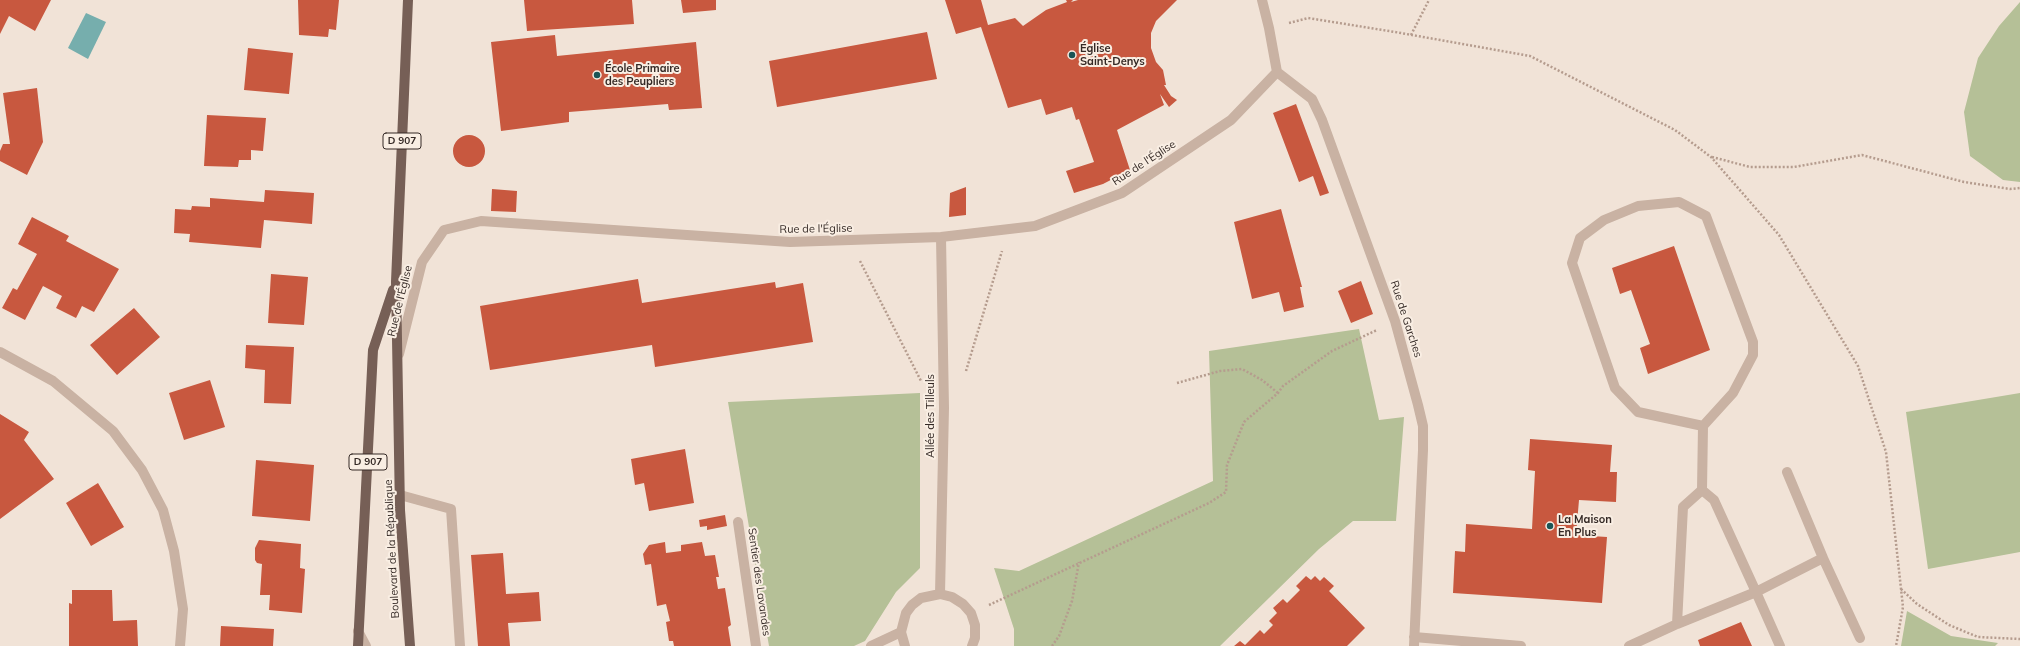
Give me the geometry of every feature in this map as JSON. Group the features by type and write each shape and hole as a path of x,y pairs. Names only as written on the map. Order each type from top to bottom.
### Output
{"main road":[{"name":"Boulevard de la République","path":"408,0 396,282 400,495 410,646"},
{"name":"Boulevard de la République","path":"358,646 373,350 396,282"}],"street":[{"path":"1262,0 1277,72"},
{"name":"Rue de l'Église","path":"398,357 422,262 444,230 481,221 790,242 941,237 1035,226 1122,193 1231,120 1277,72"},
{"name":"Rue de Garches","path":"1277,72 1312,100 1322,120 1396,320 1423,426 1414,641"},
{"path":"1677,624 1684,507 1702,490 1702,426 1733,393 1753,355 1753,342 1706,216 1679,202 1638,206 1604,220 1580,238 1572,264 1615,388 1638,412 1702,426"},
{"name":"Allée des Tilleuls","path":"940,594 944,408 941,237"},
{"path":"0,352 54,380 113,431 142,470 163,510 174,551 183,609 180,646"},
{"path":"1787,472 1822,558 1860,638"},
{"path":"1702,490 1714,500 1780,646"},
{"path":"400,495 451,509 460,646"},
{"name":"Sentier des Lavandes","path":"738,522 756,646"},
{"path":"1629,646 1677,624 1756,592 1822,558"},
{"path":"905,646 901,632 902,622 912,604 926,597 940,594 952,597 963,604 971,613 975,625 975,638 972,646"},
{"path":"358,631 366,646"},
{"path":"872,646 901,632"},
{"path":"1414,641 1521,646"}],"path":[{"path":"1411,34 1429,0"},
{"path":"1269,28 1308,18 1411,34 1530,56 1675,130 1711,157 1780,236 1858,366 1886,452 1903,607 1896,646"},
{"path":"1711,157 1750,166 1794,167 1862,155 1964,182 2010,189 2020,188"},
{"path":"971,613 1209,503 1226,492 1227,465 1244,422 1278,393 1283,386 1332,351 1396,320"},
{"path":"1177,383 1220,371 1242,369 1262,380 1278,393"},
{"path":"1052,646 1059,636 1072,601 1079,562"},
{"path":"1901,589 1917,604 1949,625 1978,637 2020,639"}],"green space":[{"path":"2020,2 2020,182 2003,180 1970,156 1964,112 1978,58 1999,26"},
{"path":"1359,329 1379,420 1404,417 1396,521 1353,521 1319,549 1220,646 1014,646 1014,629 994,568 1019,571 1213,481 1209,351"},
{"path":"920,393 920,568 896,592 865,641 854,646 769,646 728,402"},
{"path":"2020,393 2020,552 1928,569 1906,412"},
{"path":"1907,611 1951,636 1998,643 1995,646 1901,646"}],"water":[{"path":"86,13 106,22 88,59 68,48"}],"building":[{"path":"0,0 51,0 35,31 9,16 0,34"},
{"path":"298,0 339,0 336,30 329,29 328,37 299,35"},
{"path":"524,0 632,0 634,24 527,31"},
{"path":"681,0 716,0 716,10 683,13"},
{"name":"Église Saint-Denys","path":"945,0 981,0 988,25 1015,18 1023,26 1046,10 1067,2 1066,0 1073,0 1071,2 1078,0 1177,0 1156,21 1151,33 1151,48 1156,62 1163,70 1166,85 1164,85 1171,96 1177,100 1169,107 1160,94 1164,105 1117,130 1130,170 1103,184 1074,193 1066,171 1094,162 1079,119 1076,120 1072,107 1046,115 1041,99 1008,108 981,27 956,34"},
{"path":"927,32 937,79 777,107 769,61"},
{"path":"555,35 557,56 696,42 702,108 669,110 668,104 569,112 569,122 501,131 491,42"},
{"path":"248,48 293,53 289,94 244,90"},
{"path":"37,88 43,142 27,175 0,161 0,151 3,144 10,144 3,93"},
{"path":"1296,104 1329,193 1320,196 1313,176 1299,182 1273,113"},
{"path":"207,115 266,118 263,151 251,150 251,160 239,160 238,167 204,166"},
{"path":"466,135 472,135 482,142 485,151 484,157 478,164 472,167 466,167 456,160 453,154 453,148 460,138"},
{"path":"966,187 966,215 949,217 950,193"},
{"path":"492,189 517,191 516,212 491,211"},
{"path":"265,190 314,193 312,224 264,220 261,248 189,242 190,234 174,233 175,209 191,210 192,206 210,207 210,198 264,202"},
{"path":"1281,209 1302,287 1300,287 1304,307 1284,312 1279,292 1252,299 1234,222"},
{"path":"32,217 69,236 66,241 119,269 94,312 82,306 76,318 56,308 62,296 43,286 25,320 2,308 13,288 17,290 37,254 18,244"},
{"path":"1674,246 1710,350 1648,374 1640,348 1650,344 1631,290 1620,294 1612,268"},
{"path":"271,274 308,277 304,325 268,323"},
{"path":"638,279 642,303 775,282 776,288 803,283 813,342 655,367 652,345 490,370 480,306"},
{"path":"1361,281 1373,314 1351,323 1338,291"},
{"path":"134,308 160,337 117,375 90,345"},
{"path":"246,345 294,347 291,404 264,403 265,370 245,368"},
{"path":"210,380 225,427 184,440 169,393"},
{"path":"0,414 29,432 24,440 54,479 0,519"},
{"path":"1530,439 1612,445 1610,472 1617,472 1616,502 1579,500 1576,535 1607,537 1602,603 1453,593 1455,551 1465,552 1466,524 1532,529 1535,471 1528,470"},
{"path":"685,449 694,503 649,511 644,483 635,485 631,459"},
{"path":"256,460 314,465 310,521 252,516"},
{"path":"98,483 124,527 91,546 66,503"},
{"path":"725,515 727,526 707,530 707,526 700,527 699,520"},
{"path":"259,540 301,544 300,568 305,569 302,613 269,610 270,595 260,595 262,564 257,563 255,560 255,548"},
{"path":"665,542 666,553 681,551 681,545 702,542 705,556 715,555 719,577 716,577 718,589 725,588 731,625 728,627 731,646 674,646 673,641 669,641 666,622 670,621 666,604 657,606 651,564 645,565 643,554 649,545"},
{"path":"503,553 506,594 539,592 541,621 508,623 510,646 478,646 471,555"},
{"path":"1306,576 1311,580 1315,576 1320,581 1324,577 1334,586 1329,591 1365,628 1347,646 1234,646 1240,641 1245,645 1260,630 1264,634 1273,625 1269,621 1277,613 1273,608 1283,599 1287,603 1300,590 1296,586"},
{"path":"72,590 112,590 113,621 137,620 138,646 69,646 69,603 72,604"},
{"path":"1741,622 1752,646 1700,646 1698,640"},
{"path":"221,626 274,629 273,646 220,646"}],"place":[{"name":"Église Saint-Denys","path":"1072,55"},
{"name":"École Primaire des Peupliers","path":"597,75"},
{"name":"La Maison En Plus","path":"1550,526"}]}
